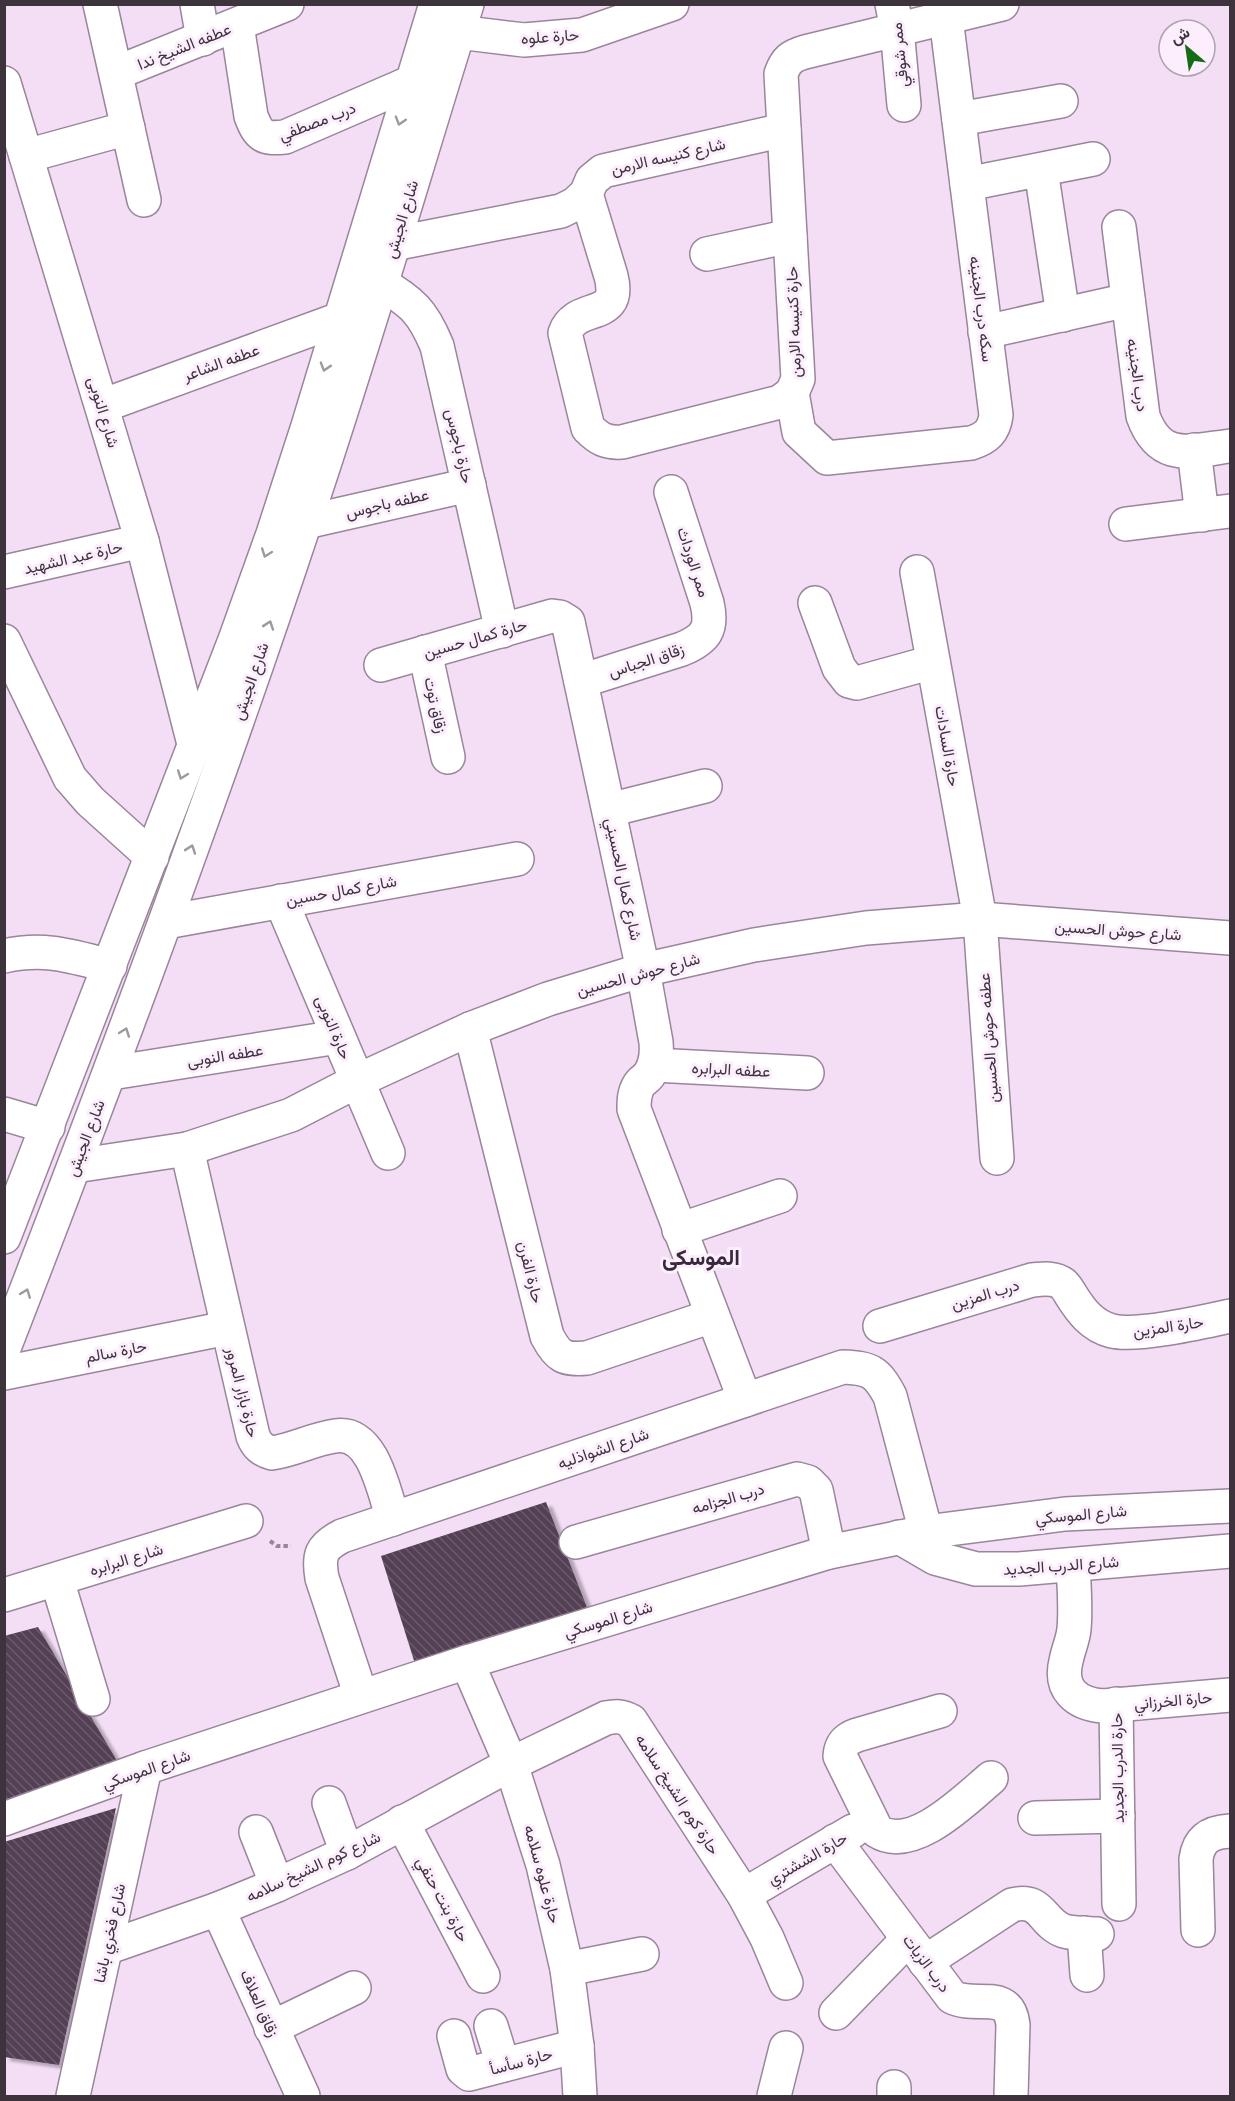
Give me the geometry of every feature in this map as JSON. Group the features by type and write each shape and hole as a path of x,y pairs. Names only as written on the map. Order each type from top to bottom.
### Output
{"street":[{"path":"100,4 144,200"},
{"path":"197,4 202,39"},
{"name":"عطفه الشيخ ندا","path":"116,73 286,4"},
{"name":"شارع الجيش","path":"4,1237 152,857 273,534 436,4"},
{"name":"حارة كنيسه الارمن","path":"586,194 614,287 607,306 598,312 573,318 567,325 565,333 588,428 597,438 609,442 622,442 780,402 792,393 798,379 781,74 785,63 794,55 895,17 946,18 1002,4"},
{"name":"حارة علوه","path":"463,18 524,40 582,35 666,6"},
{"name":"ممر شوقي","path":"895,17 904,105"},
{"name":"شارع الجيش","path":"4,1348 111,1073 306,522 463,18"},
{"name":"سكه درب الجنينه","path":"792,393 799,432 827,458 971,443 989,434 994,425 996,414 946,18"},
{"name":"درب مصطفي","path":"237,25 251,116 256,131 270,139 285,137 412,82"},
{"name":"شارع النوبى","path":"4,83 142,541 194,744"},
{"path":"959,119 1061,101"},
{"path":"26,156 128,128"},
{"name":"شارع كنيسه الارمن","path":"393,244 561,211 575,204 586,194 592,180 603,171 784,130"},
{"path":"967,184 1093,159"},
{"path":"1041,170 1063,315"},
{"name":"درب الجنينه","path":"1119,227 1143,416 1149,432 1161,445 1177,452 1230,446"},
{"path":"706,254 789,236"},
{"name":"حارة باجوس","path":"381,283 409,301 427,321 437,346 502,630"},
{"path":"985,332 1128,300"},
{"name":"عطفه الشاعر","path":"102,406 340,319"},
{"path":"1126,524 1216,513 1194,450"},
{"name":"عطفه باجوس","path":"306,522 469,485"},
{"name":"ممر الورداث","path":"671,492 707,603 710,618 706,632"},
{"name":"حارة عبد الشهيد","path":"4,572 142,541"},
{"name":"حارة السادات","path":"917,572 980,919"},
{"path":"815,603 839,668 849,681 857,682 933,662"},
{"name":"حارة كمال حسين","path":"381,665 552,616 560,616 568,622"},
{"name":"شارع كمال الحسيني","path":"568,622 644,970 656,1042 657,1053 654,1065"},
{"name":"زقاق الجباس","path":"581,681 696,644 706,632"},
{"path":"4,641 70,778 90,801 152,857"},
{"name":"زقاق توت","path":"425,652 448,757"},
{"path":"609,810 705,786"},
{"name":"شارع كمال حسين","path":"166,922 517,859"},
{"name":"حارة النوبى","path":"281,901 388,1153"},
{"name":"شارع حوش الحسين","path":"75,1166 187,1149 291,1115 357,1081 470,1029 548,999 644,970 754,945 855,929 980,919 1230,938"},
{"name":"عطفه حوش الحسين","path":"980,919 997,1158"},
{"path":"4,956 27,951 58,953 110,966"},
{"name":"حارة الفرن","path":"470,1029 547,1336 555,1351 570,1360 587,1358 712,1316"},
{"name":"عطفه النوبى","path":"111,1073 338,1037"},
{"path":"654,1065 648,1076 639,1083 634,1096 634,1109 745,1400"},
{"name":"عطفه البرابره","path":"654,1065 807,1073"},
{"path":"4,1114 48,1127"},
{"name":"حارة بازار المرور","path":"187,1149 227,1328 256,1444 272,1453 337,1435 351,1437 363,1445 371,1456 393,1519"},
{"path":"679,1230 780,1196"},
{"name":"درب المزين","path":"880,1326 1032,1280 1048,1278 1063,1284 1078,1306"},
{"name":"حارة المزين","path":"1078,1306 1098,1325 1124,1333 1230,1316"},
{"name":"حارة سالم","path":"4,1373 227,1328"},
{"name":"شارع الشواذليه","path":"326,1544 342,1536 843,1367 863,1368 880,1378 890,1396 912,1535"},
{"name":"درب الجزامه","path":"576,1542 797,1479 808,1482 816,1490 829,1552"},
{"name":"شارع الموسكي","path":"4,1819 145,1768 361,1696 829,1552 912,1535 1065,1514 1230,1506"},
{"name":"شارع البرابره","path":"4,1595 246,1521"},
{"name":"شارع الدرب الجديد","path":"912,1535 935,1558 976,1569 1018,1569 1230,1551"},
{"path":"326,1544 319,1561 322,1578 361,1696"},
{"name":"حارة الدرب الجديد","path":"1074,1564 1074,1628 1064,1672 1067,1686 1075,1698 1088,1705 1116,1704 1119,1904"},
{"path":"57,1580 93,1699"},
{"name":"حارة علوه سلامه","path":"467,1662 511,1764 543,1865 567,1969 577,2046 580,2097"},
{"name":"حارة الخرزاني","path":"1116,1704 1230,1695"},
{"path":"940,1711 857,1735 848,1739 841,1747 840,1756 877,1831 887,1838 898,1838 939,1822 991,1778"},
{"name":"حارة كوم الشيخ سلامه","path":"511,1764 606,1718 615,1716 631,1721 744,1895 767,1938 786,1983"},
{"name":"شارع كوم الشيخ سلامه","path":"106,1948 218,1909 277,1885 347,1853 511,1764"},
{"name":"شارع فخري باشا","path":"73,2097 145,1768"},
{"path":"329,1803 347,1853"},
{"path":"1035,1818 1118,1816"},
{"name":"حارة بنت حنفي","path":"402,1822 483,1976"},
{"name":"حارة الششتري","path":"744,1895 835,1841 872,1822"},
{"path":"1198,1930 1196,1858 1198,1848 1204,1839 1213,1833 1230,1831"},
{"path":"256,1832 277,1885"},
{"name":"درب الزيات","path":"835,1841 952,1996 962,2002 1000,2003 1012,2016 1011,2097"},
{"path":"836,2013 917,1950 1020,1902 1038,1908 1050,1922 1064,1931 1091,1933 1087,1975"},
{"name":"زقاق العلاف","path":"218,1909 303,2097"},
{"path":"567,1969 642,1954"},
{"path":"271,2028 354,1988"},
{"path":"491,2026 503,2065"},
{"name":"حارة سأسأ","path":"454,2036 463,2069 465,2072 473,2073 577,2046"},
{"path":"774,2097 786,2048"}],"path":[{"path":"246,1521 277,1546 326,1544"}],"building":[{"path":"546,1502 588,1610 417,1670 381,1556"},
{"path":"38,1627 120,1766 4,1802 4,1636"},
{"path":"116,1808 59,2065 4,2057 4,1842"}],"district":[{"name":"الموسكى","path":"701,1256"}]}
